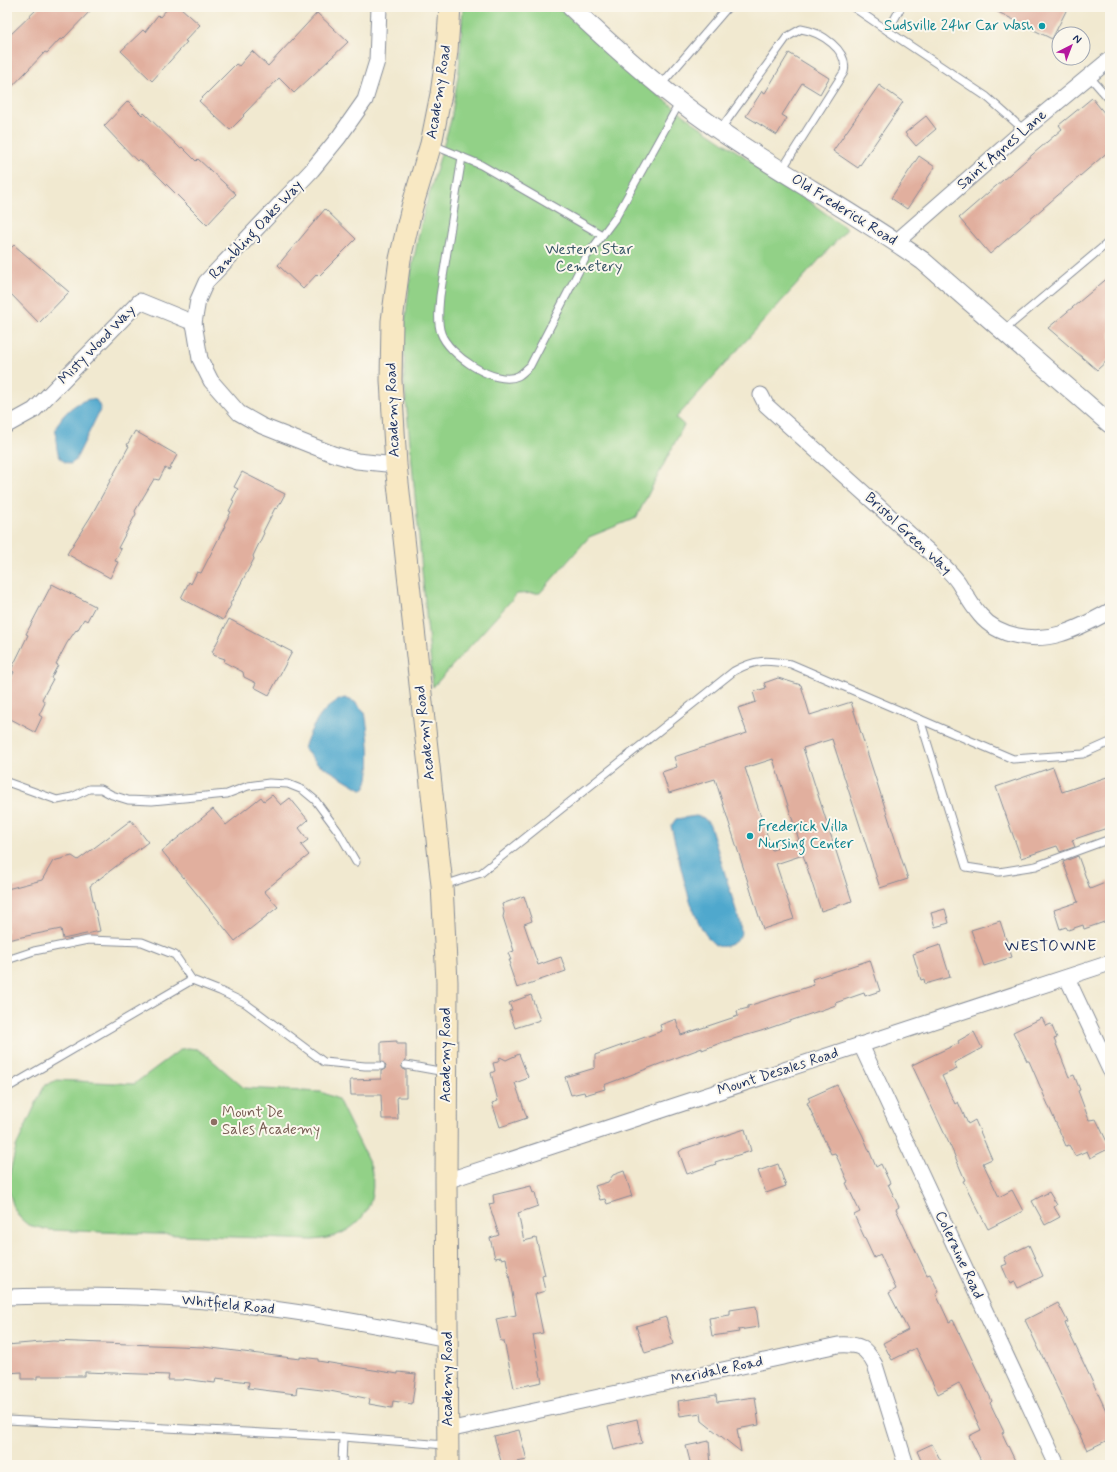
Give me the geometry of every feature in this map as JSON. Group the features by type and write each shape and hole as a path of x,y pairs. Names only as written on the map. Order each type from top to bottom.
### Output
{"main road":[{"name":"Academy Road","path":"448,1447 446,1181 447,982 442,885 396,465 390,380 392,322 400,259 412,207 431,144 441,94 447,51 450,7"}],"street":[{"name":"Rambling Oaks Way","path":"379,7 377,61 365,100 339,137 312,170 206,282 198,300 194,323 200,359 211,381 239,414 262,426 333,454 357,461 396,465"},
{"name":"Old Frederick Road","path":"571,7 632,63 680,102 781,171 896,242 923,261 1108,419"},
{"name":"Saint Agnes Lane","path":"896,242 1024,130 1110,59"},
{"name":"Misty Wood Way","path":"7,425 34,410 140,301 194,323"},
{"name":"Bristol Green Way","path":"762,395 766,405 935,557 957,580 980,615 990,625 1005,633 1024,637 1042,637 1059,635 1110,611"},
{"name":"Mount Desales Road","path":"446,1181 1110,963"},
{"path":"1067,978 1110,1070"},
{"name":"Coleraine Road","path":"861,1045 1057,1465"},
{"name":"Whitfield Road","path":"7,1297 126,1296 224,1303 334,1317 447,1338"},
{"name":"Meridale Road","path":"448,1447 838,1345 850,1344 862,1347 869,1354 875,1365 906,1465"}],"lane":[{"path":"660,86 728,7"},
{"path":"853,7 987,97 1024,130"},
{"path":"888,31 901,7"},
{"path":"720,130 787,37 801,29 820,35 834,45 843,56 845,65 844,72 781,171"},
{"path":"1089,76 1110,100"},
{"path":"462,157 440,296 439,315 441,333 447,345 460,357 480,370 500,377 517,376 530,366 586,257 616,217 680,102"},
{"path":"431,144 481,165 602,235"},
{"path":"1004,330 1110,241"},
{"path":"442,885 481,873 734,671 749,663 768,661 791,664 1013,759 1083,754 1110,742"},
{"path":"920,719 966,867 999,872 1036,866 1110,839"},
{"path":"7,782 57,800 72,797 89,789 100,788 112,795 128,800 152,801 227,794 248,786 269,783 288,784 304,790 315,800 338,831 356,862"},
{"path":"7,960 34,951 88,940 142,942 162,948 175,955 192,980 220,991 244,1003 324,1062 381,1066"},
{"path":"7,1088 192,980"},
{"path":"406,1065 446,1072"},
{"path":"7,1420 343,1437 448,1447"},
{"path":"342,1465 343,1437"}],"green space":[{"name":"Western Star Cemetery","path":"463,7 558,7 629,72 693,122 781,181 847,229 676,418 684,425 636,518 589,537 540,593 517,594 433,687 404,379 405,323 411,272 423,215 451,120 459,70"},
{"path":"181,1049 197,1049 206,1055 244,1088 321,1092 338,1099 370,1164 373,1180 372,1194 368,1207 362,1218 352,1227 341,1233 327,1238 312,1240 49,1230 28,1225 20,1218 14,1208 8,1188 9,1177 16,1147 44,1086 57,1080 134,1084"}],"water":[{"path":"90,399 96,400 101,408 75,461 70,464 62,460 58,454 56,428 59,421 70,409 80,402"},
{"path":"345,698 355,702 365,712 370,763 369,774 364,789 361,789 317,763 304,749 318,718 330,705"},
{"path":"696,816 704,818 710,825 740,923 741,931 738,939 732,944 724,946 717,946 714,944 698,921 686,889 671,826 676,819"}],"building":[{"path":"39,7 94,7 62,40 60,39 47,53 45,52 7,92 7,38"},
{"path":"169,7 180,7 200,25 152,81 121,51 143,30 145,32 158,15 160,17"},
{"name":"Sudsville 24hr Car Wash","path":"988,7 1068,7 1058,26 1051,26 1051,38"},
{"path":"317,13 348,42 294,93 279,78 230,130 199,101 236,64 239,66 252,51 268,66"},
{"path":"789,53 829,78 820,94 802,83 782,115 787,118 777,135 746,116 762,91 765,93"},
{"path":"879,85 903,102 858,168 833,151"},
{"path":"1092,98 1110,120 1110,150 990,254 959,218 1062,129 1059,125"},
{"path":"128,101 142,115 144,113 180,148 182,147 196,161 198,159 236,194 207,225 157,175 139,159 137,161 104,126"},
{"path":"926,116 936,129 916,146 905,133"},
{"path":"919,156 935,167 907,209 891,198"},
{"path":"325,209 356,239 319,276 317,274 303,289 278,265"},
{"path":"14,245 69,292 39,323 7,290 7,252"},
{"path":"1110,276 1110,358 1097,370 1048,328"},
{"path":"135,431 177,455 169,470 165,468 159,480 154,479 135,511 136,514 118,548 121,549 115,561 118,562 110,578 67,554 91,516 129,446 127,445"},
{"path":"242,472 285,494 277,509 275,508 263,532 264,533 253,556 254,559 223,620 181,598 189,582 191,584 197,572 201,573 225,526 224,525 231,512 229,511 234,501 232,500 238,489 234,487"},
{"path":"52,584 95,606 87,621 84,619 77,631 76,630 67,643 56,664 58,665 51,678 53,679 42,699 45,703 39,715 42,717 35,732 7,717 7,686 14,672 11,670 28,635 26,634"},
{"path":"229,619 292,652 269,695 254,687 256,683 244,677 243,672 224,662 225,659 213,655 214,653 212,652"},
{"name":"Frederick Villa Nursing Center","path":"778,678 801,685 810,715 851,702 908,879 880,888 832,739 803,748 852,901 821,911 803,855 776,864 794,919 763,929 715,779 669,793 662,772 677,767 674,757 747,733 738,708 756,702 753,692 766,688 764,683","holes":["773,759 799,840 772,850 745,768"]},
{"path":"1053,767 1062,792 1110,776 1110,827 1072,840 1075,847 1060,852 1057,846 1021,858 996,787"},
{"path":"272,795 281,805 290,798 308,820 299,828 308,840 301,845 309,855 264,891 278,907 235,941 162,851 213,809 226,825 261,797 264,801"},
{"path":"131,820 148,842 90,886 100,931 63,939 61,929 7,940 7,889 42,880 53,861 72,856 78,860"},
{"path":"1078,856 1090,889 1110,881 1110,920 1084,929 1083,925 1068,930 1066,927 1060,929 1054,910 1078,902 1063,862"},
{"path":"524,896 532,921 524,924 538,965 561,957 566,971 517,988 509,965 511,964 509,960 511,960 508,953 514,951 503,917 504,912 502,904"},
{"path":"945,909 949,923 935,927 931,913"},
{"path":"1000,921 1012,957 984,966 971,930"},
{"path":"940,945 950,977 925,984 924,979 921,980 913,954"},
{"path":"870,960 880,991 865,996 864,993 835,1003 836,1005 761,1031 702,1050 702,1048 604,1085 605,1089 585,1095 584,1092 571,1095 565,1077 595,1068 595,1055 662,1031 660,1025 676,1019 681,1035 738,1016 737,1011 748,1008 748,1006 814,985 812,979"},
{"path":"531,995 540,1020 515,1028 509,1011 512,1010 509,1003"},
{"path":"1042,1018 1046,1026 1051,1024 1057,1038 1054,1039 1069,1077 1074,1075 1080,1090 1078,1091 1089,1120 1096,1119 1110,1148 1090,1158 1087,1151 1075,1156 1069,1145 1066,1146 1029,1061 1027,1061 1013,1032"},
{"path":"974,1032 982,1048 954,1063 957,1069 942,1076 955,1104 958,1102 968,1124 975,1120 992,1159 983,1163 999,1197 1012,1190 1023,1211 988,1229 963,1181 965,1180 954,1154 912,1065 959,1043 958,1041"},
{"path":"397,1041 397,1044 406,1044 406,1060 401,1065 403,1069 406,1070 406,1097 397,1097 398,1119 382,1119 381,1095 351,1095 350,1080 381,1079 381,1071 385,1069 386,1066 381,1061 381,1042"},
{"path":"519,1054 528,1077 515,1083 527,1118 500,1127 492,1103 498,1101 491,1073 495,1071 493,1063 498,1062 500,1057 506,1060"},
{"path":"837,1085 863,1136 876,1167 881,1164 890,1183 888,1184 899,1207 896,1209 927,1275 930,1274 939,1292 936,1294 949,1322 953,1320 992,1401 990,1403 1004,1432 1002,1433 1017,1465 983,1465 969,1436 981,1430 959,1383 938,1394 916,1348 892,1360 883,1343 908,1330 889,1293 896,1289 880,1254 874,1258 854,1215 860,1212 846,1183 848,1182 835,1153 831,1154 807,1103 810,1101 808,1098"},
{"path":"745,1129 751,1151 715,1162 716,1164 687,1174 679,1152 683,1149"},
{"path":"778,1164 786,1186 766,1193 758,1171"},
{"path":"624,1171 632,1196 607,1204 605,1199 600,1200 595,1186 608,1182 613,1175"},
{"path":"531,1186 533,1193 535,1192 538,1206 518,1213 524,1241 536,1238 545,1275 542,1276 545,1291 535,1294 543,1333 533,1335 542,1382 514,1388 504,1341 501,1341 496,1319 516,1315 506,1258 495,1258 490,1238 499,1235 489,1204 494,1203 493,1195"},
{"path":"1049,1192 1057,1205 1054,1207 1060,1217 1045,1225 1032,1201"},
{"path":"1029,1245 1043,1276 1018,1288 1015,1282 1010,1284 1002,1266 1007,1264 1004,1257"},
{"path":"1058,1303 1068,1322 1065,1323 1066,1326 1110,1419 1110,1439 1087,1450 1025,1320"},
{"path":"756,1306 759,1327 712,1336 709,1318 730,1315 730,1310"},
{"path":"666,1317 673,1344 645,1353 636,1326"},
{"path":"53,1341 203,1347 300,1359 300,1357 318,1359 318,1361 398,1374 398,1372 416,1374 412,1404 393,1401 392,1408 369,1404 370,1399 330,1391 297,1387 296,1394 248,1388 249,1382 216,1378 215,1383 183,1379 168,1380 169,1375 85,1372 85,1376 37,1376 37,1379 22,1379 22,1372 7,1373 7,1345"},
{"path":"716,1395 717,1402 755,1397 759,1425 737,1429 741,1452 702,1421 701,1413 680,1416 678,1401"},
{"path":"637,1419 642,1443 614,1450 608,1426"},
{"path":"519,1430 527,1460 502,1465 494,1436"},
{"path":"709,1441 711,1465 691,1465 686,1446"},
{"path":"932,1444 943,1465 923,1465 917,1451"}],"place":[{"name":"Sudsville 24hr Car Wash","path":"1042,26"},
{"name":"Frederick Villa Nursing Center","path":"750,836"},
{"name":"Mount De Sales Academy","path":"214,1122"}],"district":[{"name":"WESTOWNE","path":"1051,946"}]}
